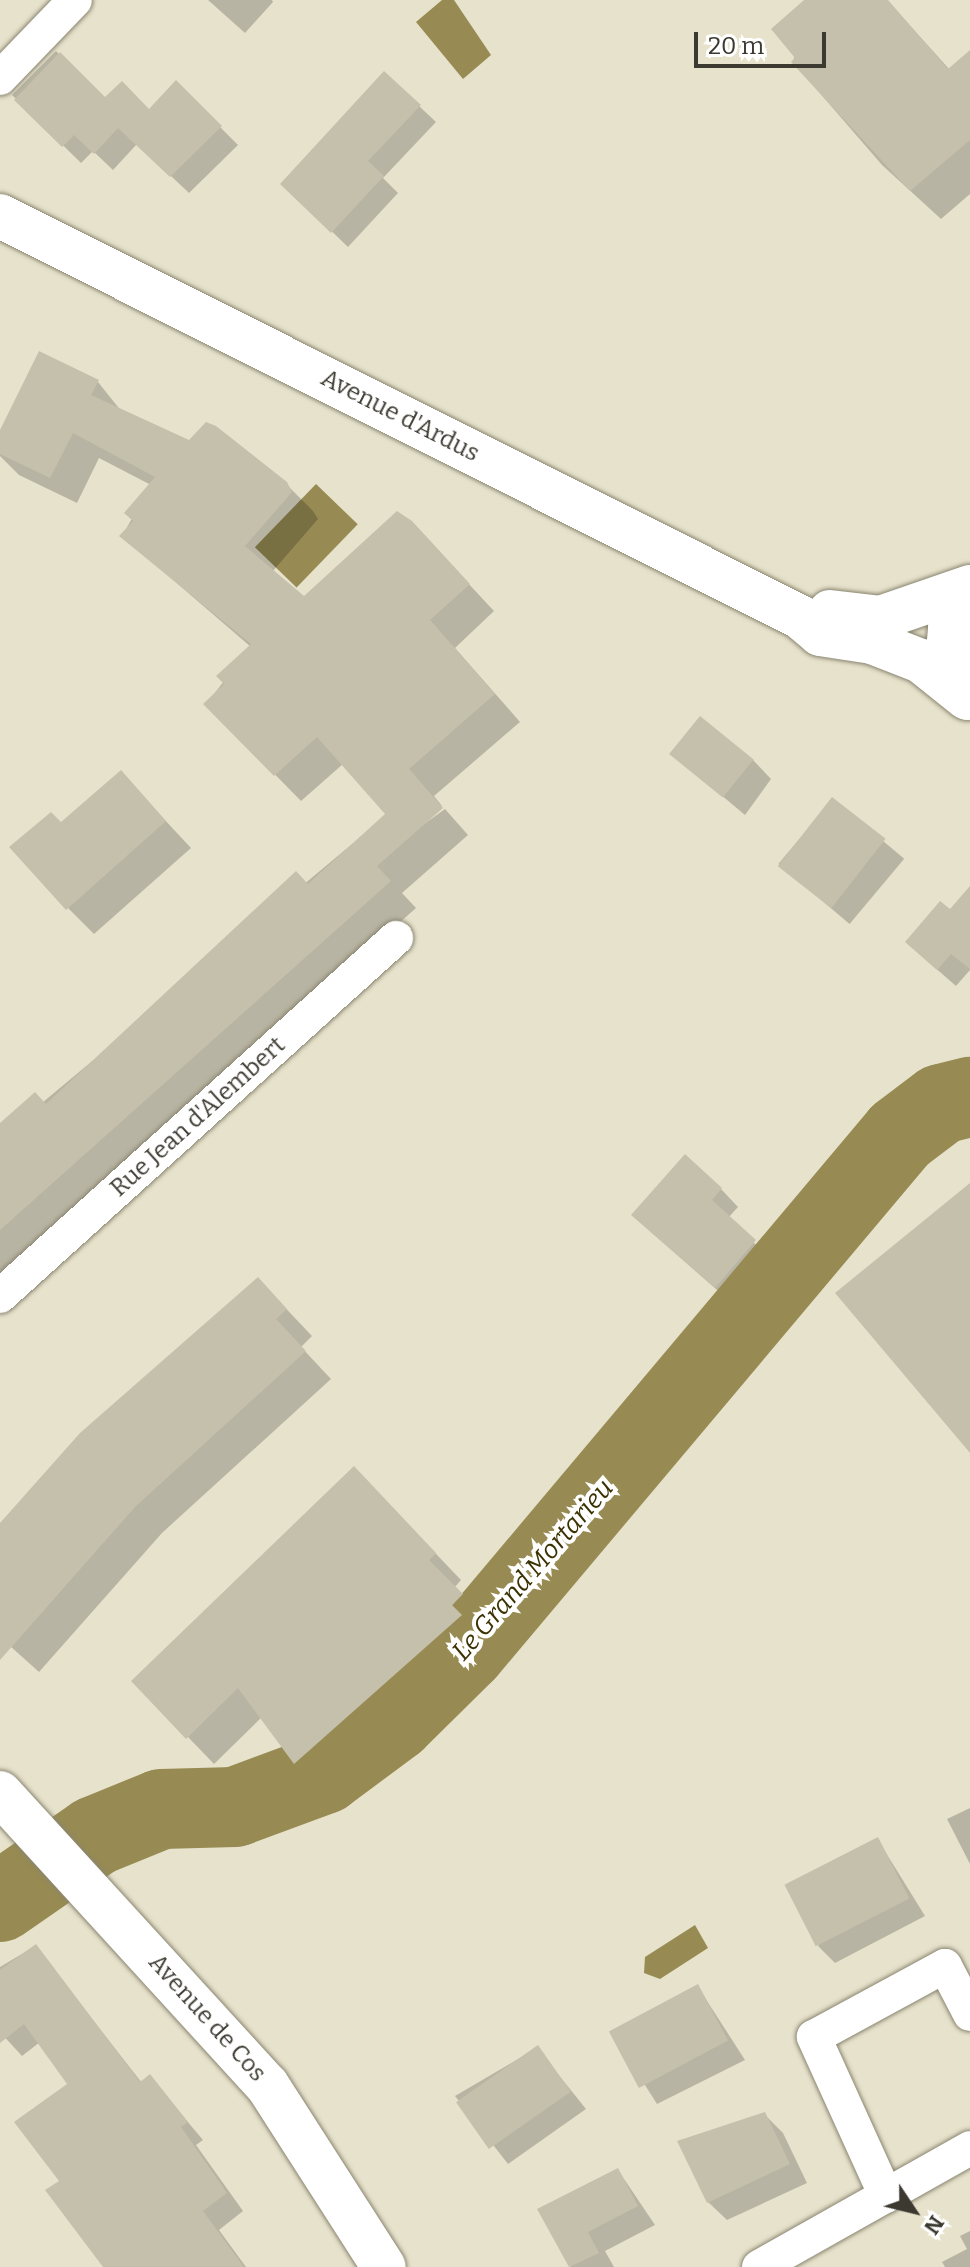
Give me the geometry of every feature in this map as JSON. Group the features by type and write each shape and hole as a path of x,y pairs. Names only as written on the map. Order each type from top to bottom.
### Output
{"main road":[{"name":"Avenue d'Ardus","path":"0,216 800,617 820,634 872,642 921,661 968,698"},
{"name":"Avenue d'Ardus","path":"800,617 880,618 970,589"},
{"path":"968,698 948,652 950,628 970,589"},
{"name":"Avenue de Cos","path":"0,1793 85,1881 267,2085 384,2267"}],"street":[{"path":"0,78 75,0"},
{"name":"Rue Jean d'Alembert","path":"0,1296 396,938"},
{"path":"886,2196 814,2037 945,1966 970,2014"},
{"path":"759,2267 970,2148"}],"shaded area":[{"path":"442,0 454,0 491,55 463,79 416,22"},
{"path":"316,484 358,524 297,588 255,547"},
{"path":"695,1925 708,1948 660,1979 644,1973 645,1957"}],"building":[{"path":"804,0 888,0 948,69 970,50 970,140 910,191 791,62 795,58 771,29"},
{"path":"60,52 105,97 122,81 149,109 176,80 222,126 170,177 118,128 94,154 74,135 62,147 14,100"},
{"path":"384,71 421,105 368,161 384,176 331,233 280,184"},
{"path":"39,351 99,380 91,395 189,440 206,422 216,426 287,482 292,492 245,546 304,596 397,511 412,521 470,584 430,620 495,694 409,769 443,808 377,866 391,881 0,1230 0,1123 35,1092 46,1104 296,871 308,884 385,814 317,737 274,776 203,704 224,684 216,676 251,644 119,536 133,521 124,513 155,477 73,433 50,478 0,454 0,430"},
{"path":"700,716 754,759 723,798 669,754"},
{"path":"121,770 166,821 66,910 9,847 51,812 61,822"},
{"path":"832,797 886,839 831,908 778,866"},
{"path":"970,886 970,969 951,954 937,970 905,942 940,901 950,909"},
{"path":"685,1154 722,1188 712,1200 756,1240 715,1288 631,1215"},
{"path":"970,1183 970,1453 835,1293"},
{"path":"258,1277 287,1309 276,1319 306,1351 135,1507 0,1660 0,1523 80,1433"},
{"path":"354,1466 436,1553 429,1560 463,1594 452,1605 462,1615 294,1764 238,1688 186,1739 131,1681"},
{"path":"878,1837 909,1898 816,1946 784,1885"},
{"path":"36,1944 140,2082 150,2074 188,2122 181,2127 227,2193 203,2211 244,2267 103,2267 45,2190 59,2181 14,2122 67,2084 24,2024 0,2043 0,1970"},
{"path":"698,1984 728,2041 639,2088 609,2031"},
{"path":"538,2045 571,2092 489,2149 456,2102"},
{"path":"765,2112 790,2164 707,2203 677,2141"},
{"path":"618,2168 638,2206 588,2232 599,2253 569,2267 537,2209"}],"waterway":[{"name":"Le Grand Mortarieu","path":"0,1902 95,1836 161,1809 235,1807 324,1774 395,1721 466,1651 900,1135 941,1104 970,1097"}]}
